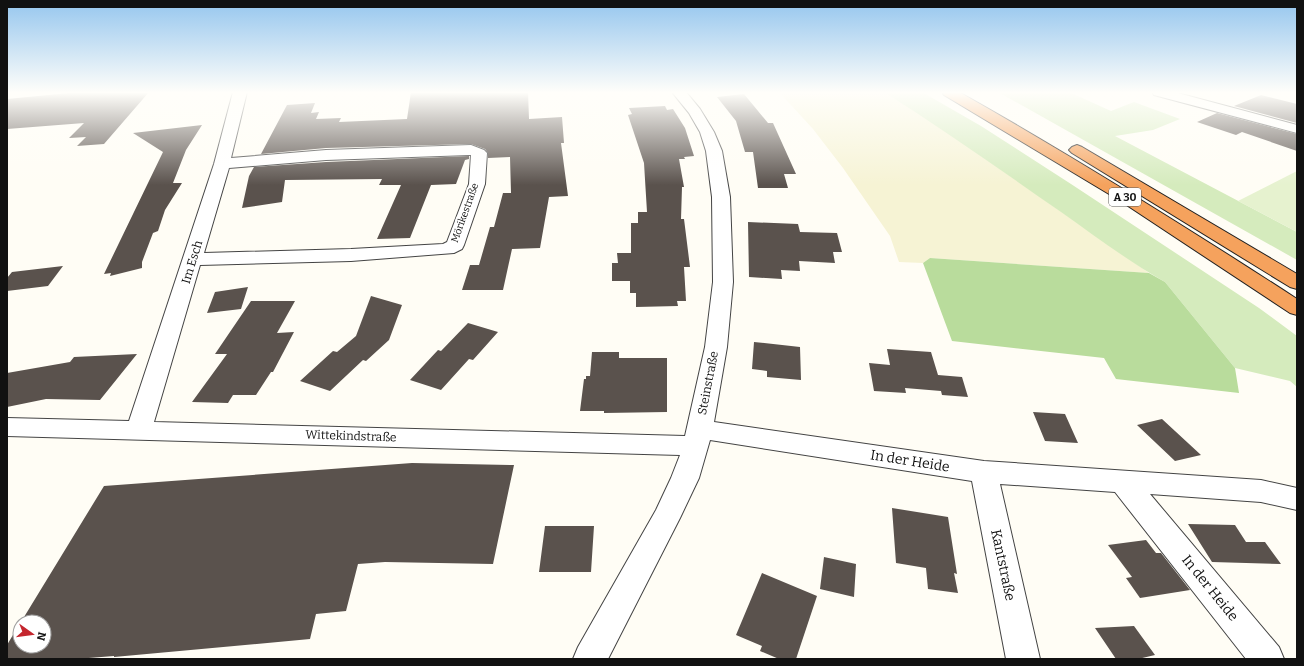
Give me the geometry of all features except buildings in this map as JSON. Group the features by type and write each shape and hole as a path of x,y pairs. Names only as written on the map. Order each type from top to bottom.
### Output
{"highway":[{"name":"A 30","path":"1004,123 1132,201 1297,308"},
{"name":"A 30","path":"1029,123 1160,199 1297,283"}],"street":[{"name":"Im Esch","path":"139,430 222,164 232,123"},
{"name":"Steinstraße","path":"590,659 666,518 685,478 697,437 716,347 723,282 722,197 714,151 707,132 702,123"},
{"path":"1275,123 1297,129"},
{"name":"Mörikestraße","path":"192,259 351,255 447,249 455,245 477,184 479,153 470,150 342,155 222,164"},
{"name":"Wittekindstraße","path":"7,427 697,437"},
{"name":"In der Heide","path":"697,437 984,472 1261,491 1297,499"},
{"name":"Kantstraße","path":"984,472 1023,659"},
{"name":"In der Heide","path":"1122,481 1267,659"}],"shaded area":[{"path":"808,123 934,123 1149,273 930,258 923,263 899,262 890,236 843,168"}],"green space":[{"path":"932,123 976,123 1259,308 1297,336 1297,387 1290,381 1235,368 1165,282 1125,257"},
{"path":"1053,123 1170,123 1153,130 1115,136 1297,232 1297,260"},
{"path":"1297,171 1297,232 1238,201"},
{"path":"930,258 1149,273 1165,282 1235,368 1239,393 1116,379 1104,358 952,341 923,263"}]}
